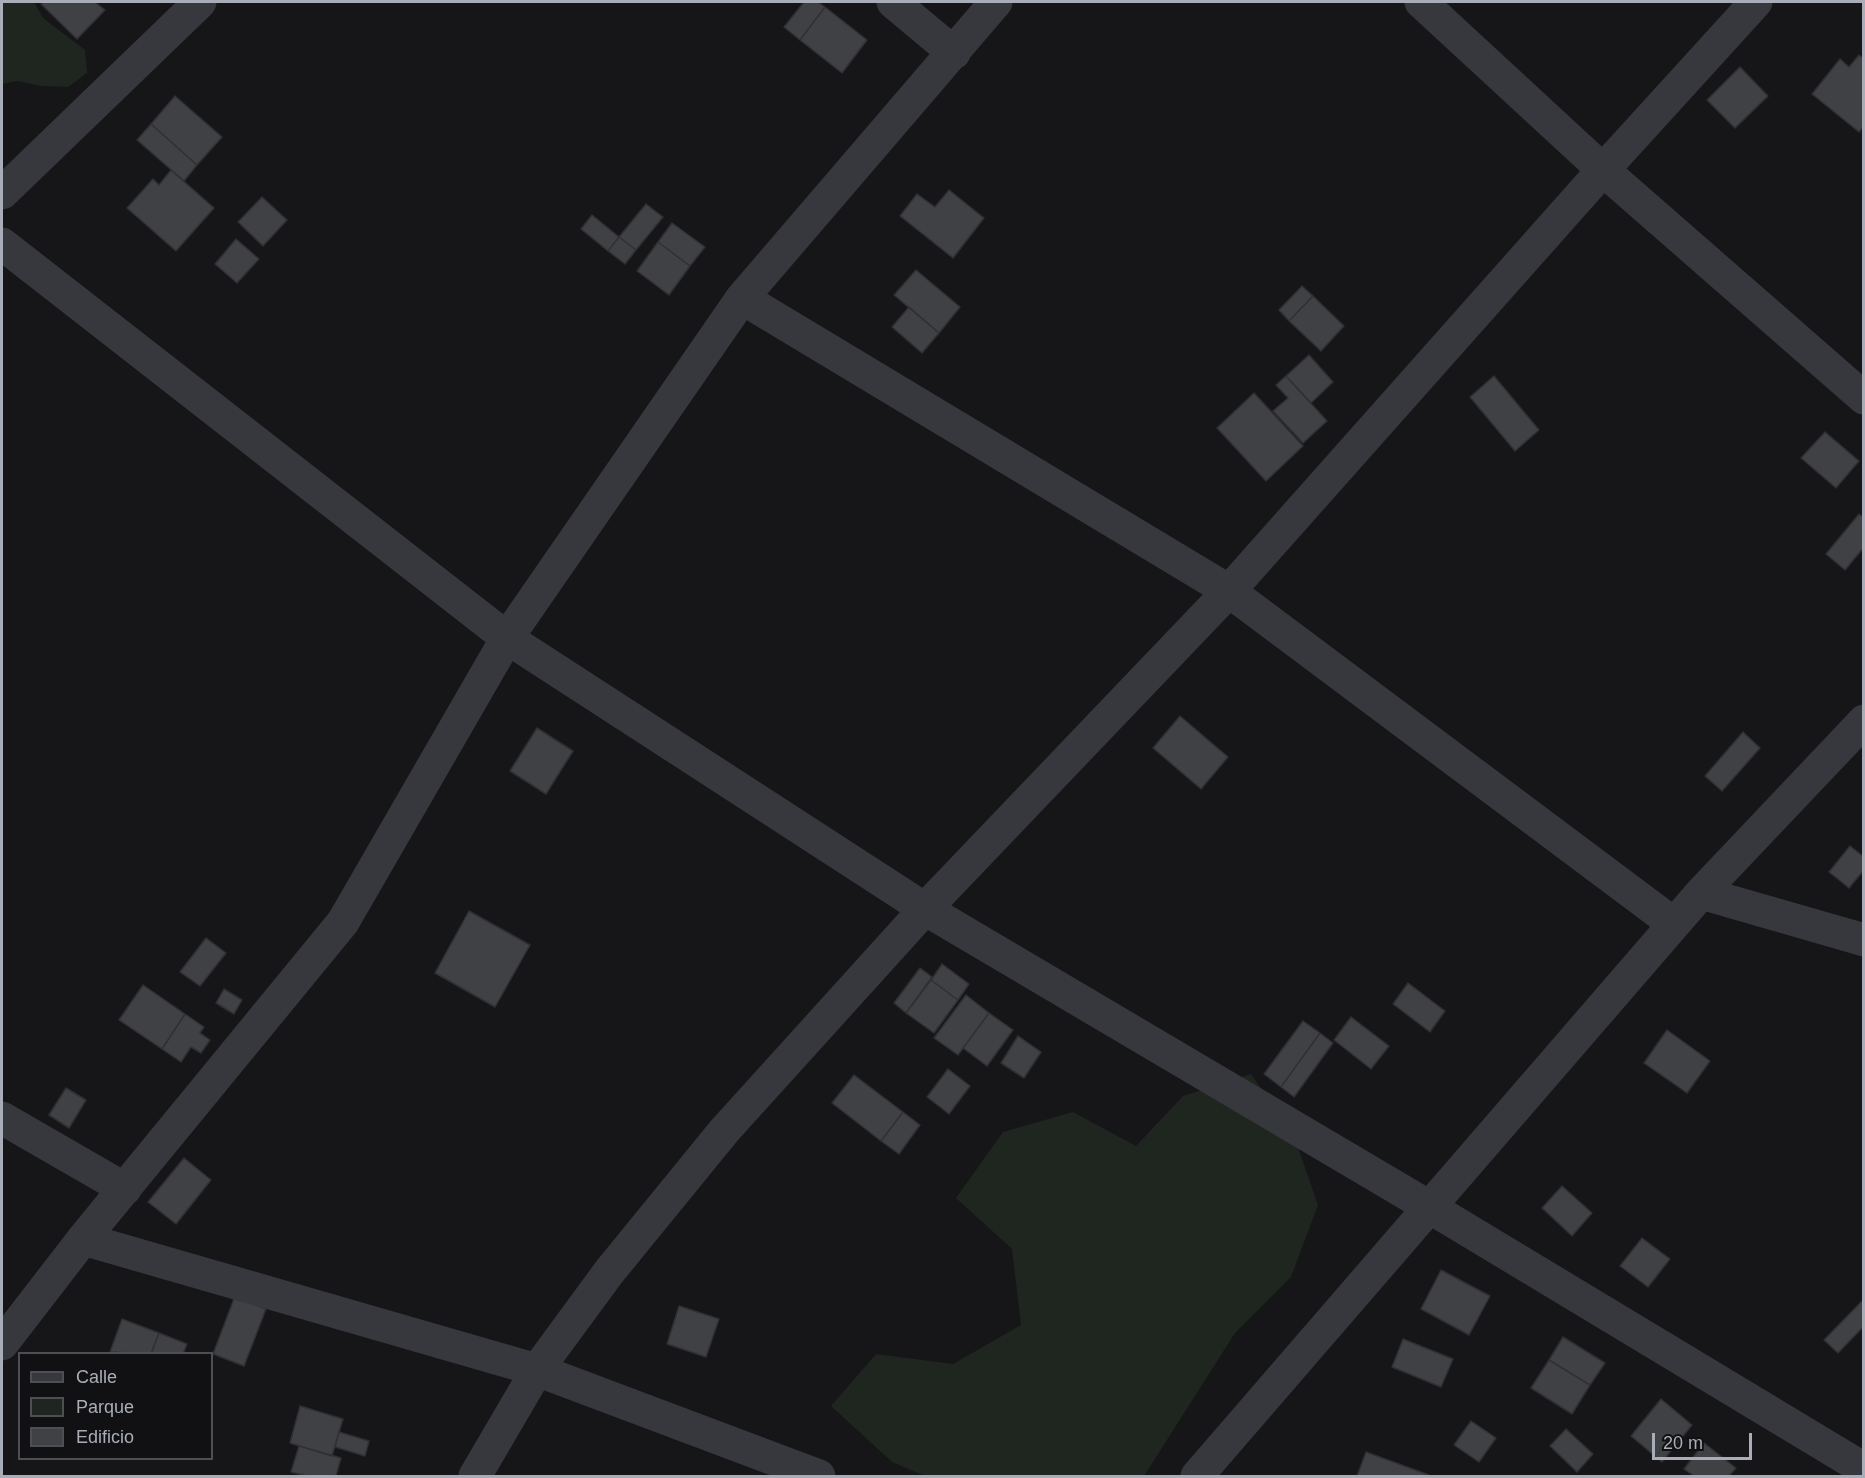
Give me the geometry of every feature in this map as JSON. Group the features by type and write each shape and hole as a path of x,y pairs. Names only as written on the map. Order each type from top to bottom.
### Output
{"street":[{"path":"2,193 201,2"},
{"path":"893,2 954,52"},
{"path":"2,1344 83,1239 343,922 507,638 742,298 996,2"},
{"path":"1421,2 1603,170 1863,398"},
{"path":"475,1476 537,1370 609,1272 724,1131 925,909 1229,591 1603,170 1756,2"},
{"path":"2,244 507,638 925,909 1431,1208 1863,1469"},
{"path":"742,298 1229,591 1674,924"},
{"path":"1197,1476 1701,893 1863,721"},
{"path":"1701,893 1863,940"},
{"path":"2,1118 125,1189"},
{"path":"83,1239 537,1370 819,1476"}],"green space":[{"path":"2,2 34,2 43,18 85,50 87,73 68,87 41,86 17,81 2,84"},
{"path":"1251,1074 1294,1136 1318,1205 1291,1277 1235,1333 1144,1476 925,1476 892,1462 831,1406 876,1354 953,1364 1021,1325 1012,1249 956,1198 1003,1132 1073,1112 1136,1146 1183,1096"}],"building":[{"path":"44,2 95,2 105,10 77,39 41,4"},
{"path":"804,2 818,2 825,7 800,40 784,27"},
{"path":"825,7 867,40 842,73 800,40"},
{"path":"1859,55 1864,59 1864,126 1859,132 1812,94 1840,59 1849,67"},
{"path":"1740,67 1768,96 1735,128 1707,100"},
{"path":"175,96 222,137 197,165 151,124"},
{"path":"151,124 197,165 184,181 137,140"},
{"path":"171,170 214,208 176,251 127,208 153,179 159,185"},
{"path":"949,190 984,218 953,258 900,216 917,194 935,207"},
{"path":"262,197 287,220 263,246 238,222"},
{"path":"646,204 663,217 636,250 619,237"},
{"path":"592,215 619,237 608,251 581,229"},
{"path":"672,223 705,247 690,266 658,242"},
{"path":"619,237 636,250 625,264 608,251"},
{"path":"236,239 259,259 237,283 215,264"},
{"path":"658,242 690,266 669,295 637,271"},
{"path":"916,270 960,307 939,333 894,295"},
{"path":"1302,286 1313,296 1289,321 1279,310"},
{"path":"1313,296 1344,326 1321,351 1289,321"},
{"path":"909,307 939,333 922,353 892,327"},
{"path":"1309,355 1333,382 1311,403 1286,376"},
{"path":"1286,376 1327,421 1303,443 1273,411 1288,398 1276,385"},
{"path":"1494,376 1539,430 1515,451 1470,397"},
{"path":"1254,393 1303,446 1266,481 1217,428"},
{"path":"1825,432 1859,461 1836,488 1801,458"},
{"path":"1859,514 1864,518 1864,547 1845,570 1826,554"},
{"path":"1180,716 1228,757 1201,789 1153,748"},
{"path":"537,728 573,751 546,794 510,771"},
{"path":"1743,732 1760,748 1722,791 1705,776"},
{"path":"1850,846 1864,857 1864,870 1849,888 1829,872"},
{"path":"469,911 530,945 495,1007 435,973"},
{"path":"206,938 226,953 200,986 180,972"},
{"path":"942,964 969,984 958,1000 931,980"},
{"path":"920,968 932,977 906,1013 894,1003"},
{"path":"931,980 958,1000 934,1033 906,1013"},
{"path":"1408,983 1445,1011 1430,1032 1393,1004"},
{"path":"143,985 185,1014 162,1049 119,1020"},
{"path":"224,989 242,1000 234,1014 216,1003"},
{"path":"966,995 989,1013 958,1055 934,1038"},
{"path":"989,1013 1013,1030 987,1066 963,1048"},
{"path":"185,1014 204,1027 200,1033 210,1040 201,1053 191,1047 181,1062 162,1049"},
{"path":"1351,1017 1389,1046 1371,1069 1334,1040"},
{"path":"1303,1021 1320,1033 1281,1087 1264,1074"},
{"path":"1667,1030 1710,1061 1687,1093 1644,1063"},
{"path":"1320,1033 1333,1043 1294,1097 1281,1087"},
{"path":"1018,1036 1041,1052 1024,1078 1001,1063"},
{"path":"948,1069 970,1086 949,1114 927,1097"},
{"path":"854,1075 903,1112 881,1141 832,1103"},
{"path":"66,1088 86,1100 69,1128 49,1115"},
{"path":"903,1112 920,1125 899,1154 881,1141"},
{"path":"184,1158 211,1180 176,1224 148,1202"},
{"path":"1562,1186 1592,1213 1572,1236 1542,1208"},
{"path":"1642,1238 1670,1259 1648,1287 1620,1266"},
{"path":"1441,1270 1490,1296 1469,1335 1421,1309"},
{"path":"235,1296 266,1309 244,1366 213,1354"},
{"path":"1864,1299 1864,1326 1838,1353 1824,1340"},
{"path":"679,1306 719,1319 706,1357 667,1344"},
{"path":"122,1319 159,1333 152,1352 110,1352"},
{"path":"159,1333 187,1344 184,1352 152,1352"},
{"path":"1563,1337 1605,1363 1590,1385 1549,1360"},
{"path":"1403,1339 1453,1359 1441,1387 1392,1367"},
{"path":"1549,1360 1590,1385 1572,1414 1531,1388"},
{"path":"1661,1399 1692,1425 1662,1462 1631,1436"},
{"path":"300,1406 343,1419 332,1456 290,1443"},
{"path":"1471,1421 1496,1438 1479,1462 1454,1445"},
{"path":"1566,1429 1593,1454 1577,1472 1550,1446"},
{"path":"339,1432 369,1441 365,1456 335,1447"},
{"path":"1704,1443 1736,1468 1729,1476 1694,1476 1684,1469"},
{"path":"299,1446 341,1458 336,1476 307,1476 291,1472"},
{"path":"1366,1452 1429,1475 1357,1476"}]}
